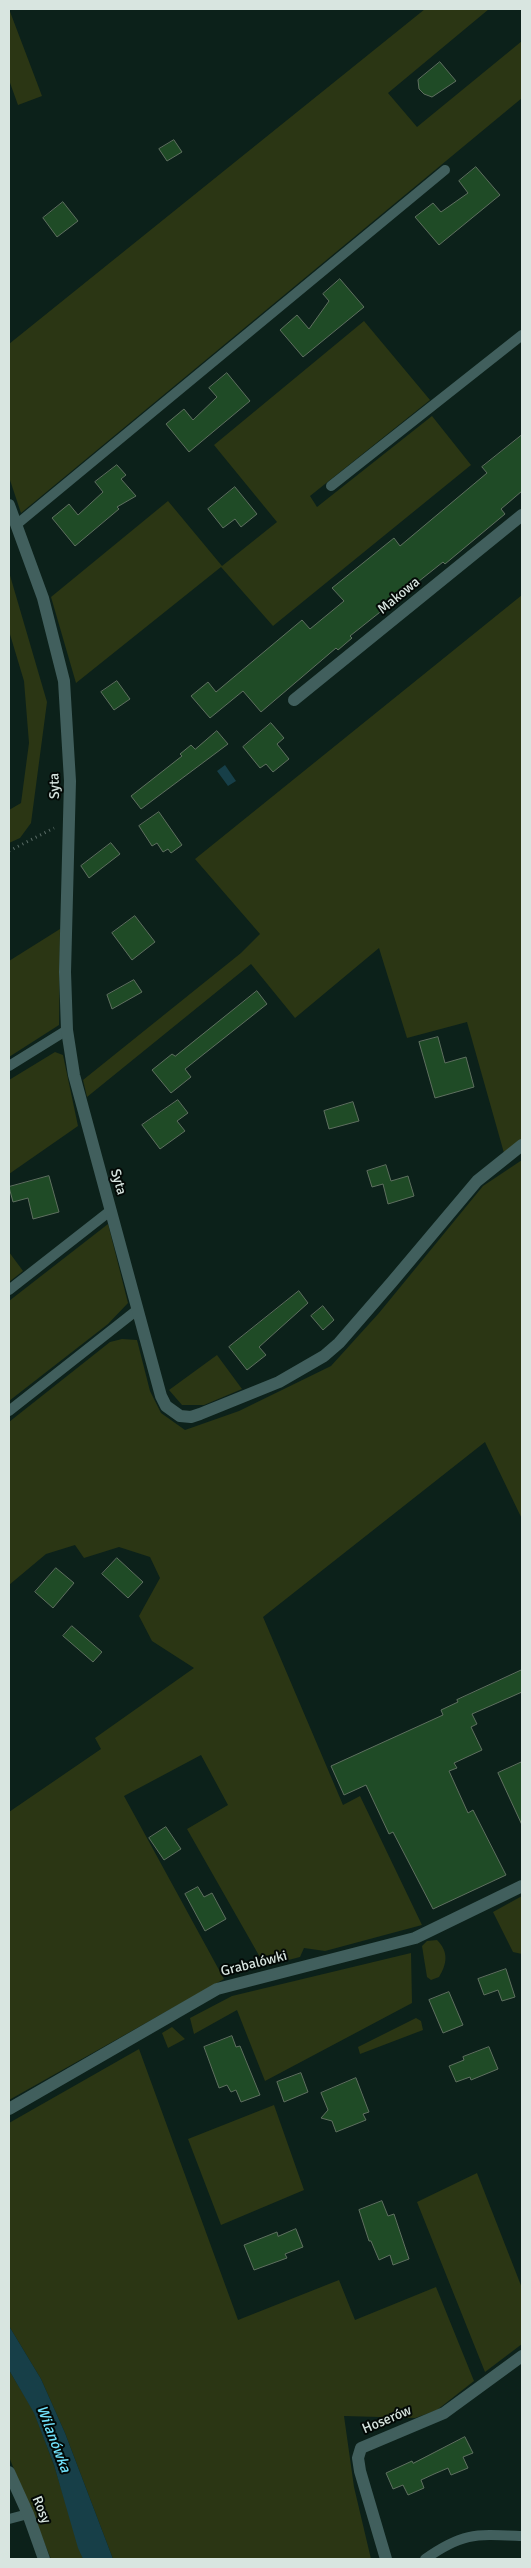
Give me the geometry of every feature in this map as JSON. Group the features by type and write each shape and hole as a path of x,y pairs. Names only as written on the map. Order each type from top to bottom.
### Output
{"street":[{"name":"Syta","path":"9,505 43,598 64,681 70,772 65,972 67,1030 84,1117 161,1396 166,1406 180,1416 191,1417 279,1382 301,1371 339,1343 477,1181 522,1145"},
{"name":"Makowa","path":"294,700 522,515"},
{"name":"Grabalówki","path":"9,2109 217,1989 415,1938 522,1886"},
{"name":"Hoserów","path":"386,2559 360,2470 358,2458 361,2448 444,2412 522,2356"},
{"name":"Rosy","path":"9,2472 28,2514 44,2559"}],"lane":[{"path":"16,525 445,170"},
{"path":"330,486 522,335"},
{"path":"9,1066 67,1030"},
{"path":"9,1290 110,1210"},
{"path":"9,1411 137,1310"},
{"path":"9,2519 28,2514"},
{"path":"425,2559 456,2539 473,2534 522,2536"}],"path":[{"path":"9,851 70,820"}],"green space":[{"path":"9,9 42,96 18,105 9,80"},
{"path":"425,9 489,9 388,93 417,127 522,41 522,98 21,513 9,477 9,344"},
{"path":"364,321 430,400 310,496 317,507 432,416 471,465 273,626 221,567 76,683 51,597 168,501 222,566 277,522 214,445"},
{"path":"9,572 47,702 31,823 20,838 9,843 9,810 21,803 29,743 24,681 9,631"},
{"path":"522,595 522,1140 504,1153 467,1022 407,1038 379,948 295,1018 251,964 87,1097 83,1080 241,953 260,934 195,859"},
{"path":"60,929 59,1025 9,1057 9,961"},
{"path":"55,1052 63,1055 78,1126 9,1174 9,1080"},
{"path":"522,1160 522,1519 485,1442 263,1617 343,1805 360,1796 422,1925 325,1951 304,1948 300,1957 265,1966 187,1829 228,1805 201,1755 124,1796 224,1979 9,2100 9,1812 101,1749 95,1738 194,1668 152,1641 139,1616 160,1578 150,1557 119,1547 84,1558 75,1545 46,1554 9,1585 9,1422 110,1342 122,1339 137,1340 150,1391 161,1413 185,1430 239,1411 331,1366 379,1313 483,1186"},
{"path":"108,1224 128,1303 108,1324 9,1401 9,1301"},
{"path":"9,1252 23,1271 9,1282"},
{"path":"217,1355 242,1389 204,1405 182,1405 169,1390"},
{"path":"522,1896 522,1954 513,1952 493,1912"},
{"path":"437,1940 444,1949 446,1958 439,1977 431,1980 427,1977 422,1946 427,1941"},
{"path":"411,1953 412,2003 265,2081 237,2010 194,2034 190,2018 232,1996"},
{"path":"416,2018 421,2021 423,2030 360,2054 358,2047"},
{"path":"172,2027 185,2039 168,2048 162,2033"},
{"path":"139,2049 238,2320 339,2280 355,2320 436,2287 474,2381 437,2410 415,2418 344,2416 354,2487 371,2559 113,2559 65,2433 41,2379 9,2326 9,2123"},
{"path":"274,2105 304,2190 221,2225 188,2139"},
{"path":"477,2173 522,2288 522,2344 485,2372 417,2202"},
{"path":"9,2370 34,2412 54,2465 83,2559 51,2559 9,2457"}],"water":[{"path":"225,765 236,781 228,786 217,771"},
{"name":"Wilanówka","path":"9,2326 41,2379 65,2433 113,2559 83,2559 78,2548 54,2465 34,2413 9,2370"}],"building":[{"path":"440,62 456,81 432,97 424,94 419,89 418,80"},
{"path":"174,140 182,152 167,161 159,149"},
{"path":"476,167 500,195 439,245 415,217 433,203 441,212 468,193 459,181"},
{"path":"63,202 78,221 57,237 43,218"},
{"path":"340,279 364,307 303,357 280,330 297,315 309,329 329,301 323,294"},
{"path":"227,373 250,401 189,452 166,424 184,409 193,420 217,397 209,388"},
{"path":"522,435 522,491 501,509 505,514 445,564 443,562 350,636 352,638 338,650 336,648 261,712 243,691 210,718 191,696 208,682 216,692 302,620 310,629 344,601 332,588 394,538 400,546 487,473 482,467"},
{"path":"117,465 126,475 121,479 136,496 117,507 119,509 75,546 52,518 69,504 78,515 103,492 95,482"},
{"path":"235,487 257,514 241,527 235,519 223,528 208,509"},
{"path":"117,681 130,699 114,710 101,692"},
{"path":"271,723 284,738 277,744 289,759 273,772 266,764 260,768 243,747"},
{"path":"217,731 228,744 141,809 131,796 182,756 180,754 191,745 195,749"},
{"path":"159,812 182,845 171,853 168,849 163,852 157,843 152,846 139,826"},
{"path":"111,843 120,854 89,878 81,866"},
{"path":"135,916 155,942 132,960 112,933"},
{"path":"134,980 142,992 112,1009 107,995"},
{"path":"257,991 267,1004 185,1069 191,1077 171,1093 152,1070 172,1054 175,1056"},
{"path":"438,1037 445,1063 466,1057 474,1087 435,1098 419,1042"},
{"path":"178,1100 188,1113 177,1121 185,1131 160,1149 142,1125"},
{"path":"353,1102 359,1121 329,1129 324,1111"},
{"path":"386,1165 391,1181 408,1176 414,1196 388,1204 383,1184 372,1187 367,1171"},
{"path":"49,1176 59,1212 33,1219 28,1198 13,1202 9,1187"},
{"path":"299,1291 308,1303 259,1347 266,1355 247,1370 229,1347"},
{"path":"323,1306 334,1320 323,1330 311,1316"},
{"path":"117,1558 143,1582 128,1598 102,1574"},
{"path":"56,1568 74,1583 53,1608 35,1592"},
{"path":"72,1626 102,1652 93,1662 63,1636"},
{"path":"522,1670 522,1692 472,1714 477,1724 471,1727 482,1750 454,1763 457,1768 449,1771 468,1813 473,1810 506,1875 433,1909 393,1832 389,1834 366,1785 344,1795 331,1766 443,1715 441,1710 458,1702 457,1700"},
{"path":"522,1762 522,1825 498,1773"},
{"path":"166,1827 181,1849 164,1860 149,1838"},
{"path":"198,1887 204,1897 212,1893 226,1919 205,1931 185,1894"},
{"path":"506,1969 515,1997 502,2001 498,1990 484,1995 478,1979"},
{"path":"449,1992 463,2025 443,2033 429,2000"},
{"path":"232,2036 236,2047 240,2046 260,2095 241,2102 236,2090 231,2092 227,2085 219,2088 204,2047"},
{"path":"489,2047 498,2069 471,2080 470,2077 456,2082 449,2066 464,2060 463,2057"},
{"path":"301,2073 308,2092 284,2102 277,2082"},
{"path":"356,2078 369,2112 363,2114 366,2120 336,2132 332,2121 321,2118 328,2110 321,2093"},
{"path":"382,2201 388,2216 394,2214 409,2259 393,2265 390,2255 379,2260 371,2241 369,2241 359,2210"},
{"path":"296,2229 303,2247 285,2254 287,2258 254,2270 244,2245 277,2232 278,2236"},
{"path":"465,2437 473,2453 463,2457 468,2468 451,2475 448,2468 434,2474 421,2480 424,2488 408,2495 403,2485 393,2489 386,2473 412,2461 413,2463"}]}
